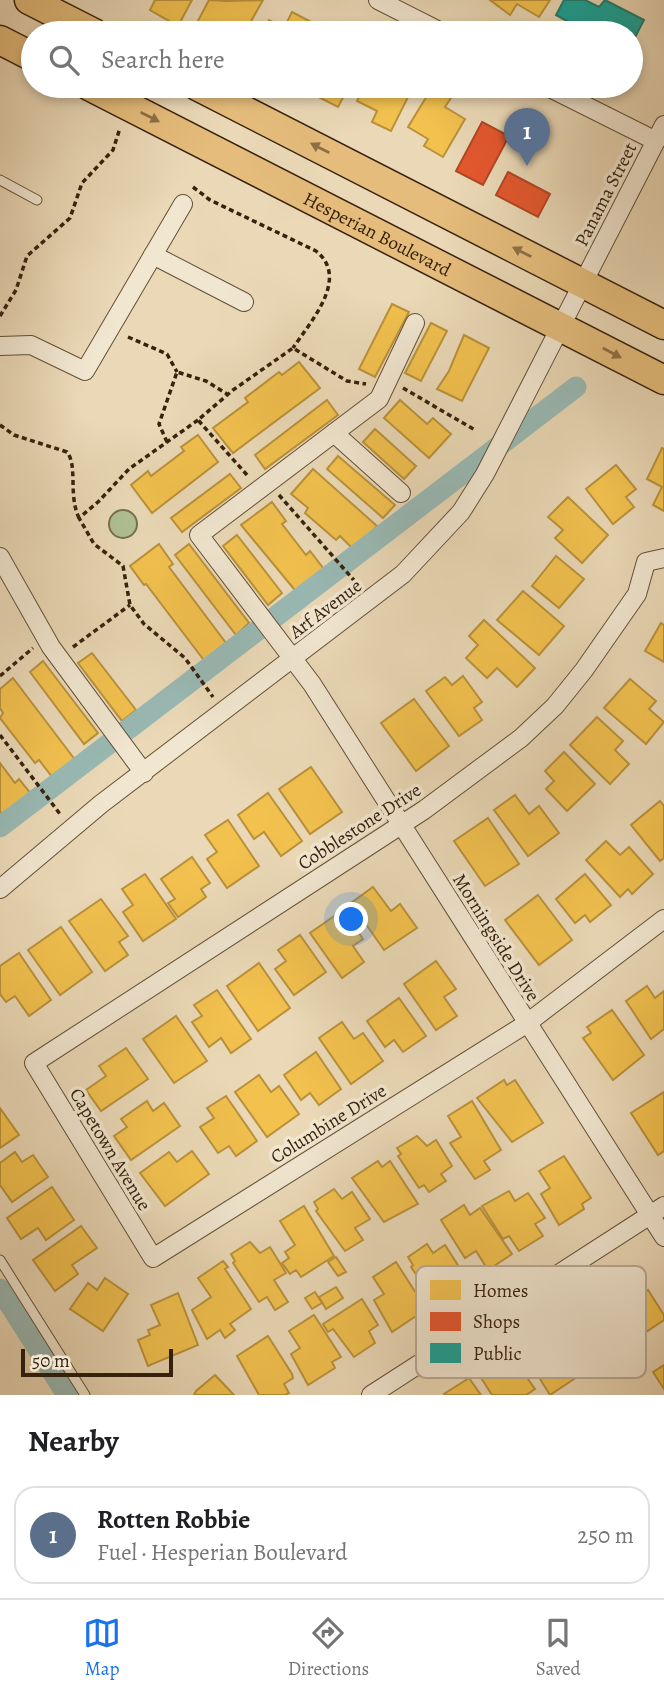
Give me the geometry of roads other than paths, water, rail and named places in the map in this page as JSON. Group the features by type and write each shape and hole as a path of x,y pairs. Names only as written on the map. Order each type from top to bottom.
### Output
{"main road":[{"path":"29,0 70,21"},
{"path":"0,40 21,51"},
{"name":"Hesperian Boulevard","path":"113,98 664,380"},
{"path":"221,98 664,325"}],"street":[{"path":"378,0 419,21"},
{"path":"576,98 660,133"},
{"name":"Panama Street","path":"583,283 660,133"},
{"path":"0,346 31,345 85,370 183,204"},
{"path":"153,255 244,302"},
{"name":"Arf Avenue","path":"0,889 71,828 371,600 434,545 461,512 485,474 583,283"},
{"path":"401,493 334,433 379,399 415,323"},
{"name":"Morningside Drive","path":"334,433 198,536 294,658 402,823 526,1024 657,1211 664,1237"},
{"path":"0,557 48,642 144,773"},
{"name":"Cobblestone Drive","path":"34,1063 487,765 555,706 636,594 646,562 664,558"},
{"name":"Columbine Drive","path":"153,1258 526,1024 664,919"},
{"name":"Capetown Avenue","path":"34,1063 153,1258"},
{"path":"572,1266 657,1211"},
{"path":"372,1395 416,1367"}],"lane":[{"path":"0,180 37,200"},
{"path":"0,1260 85,1395"}],"waterway":[{"path":"0,827 576,387"},
{"path":"0,1289 67,1395"}],"place":[{"name":"Rotten Robbie","path":"527,166"}]}
